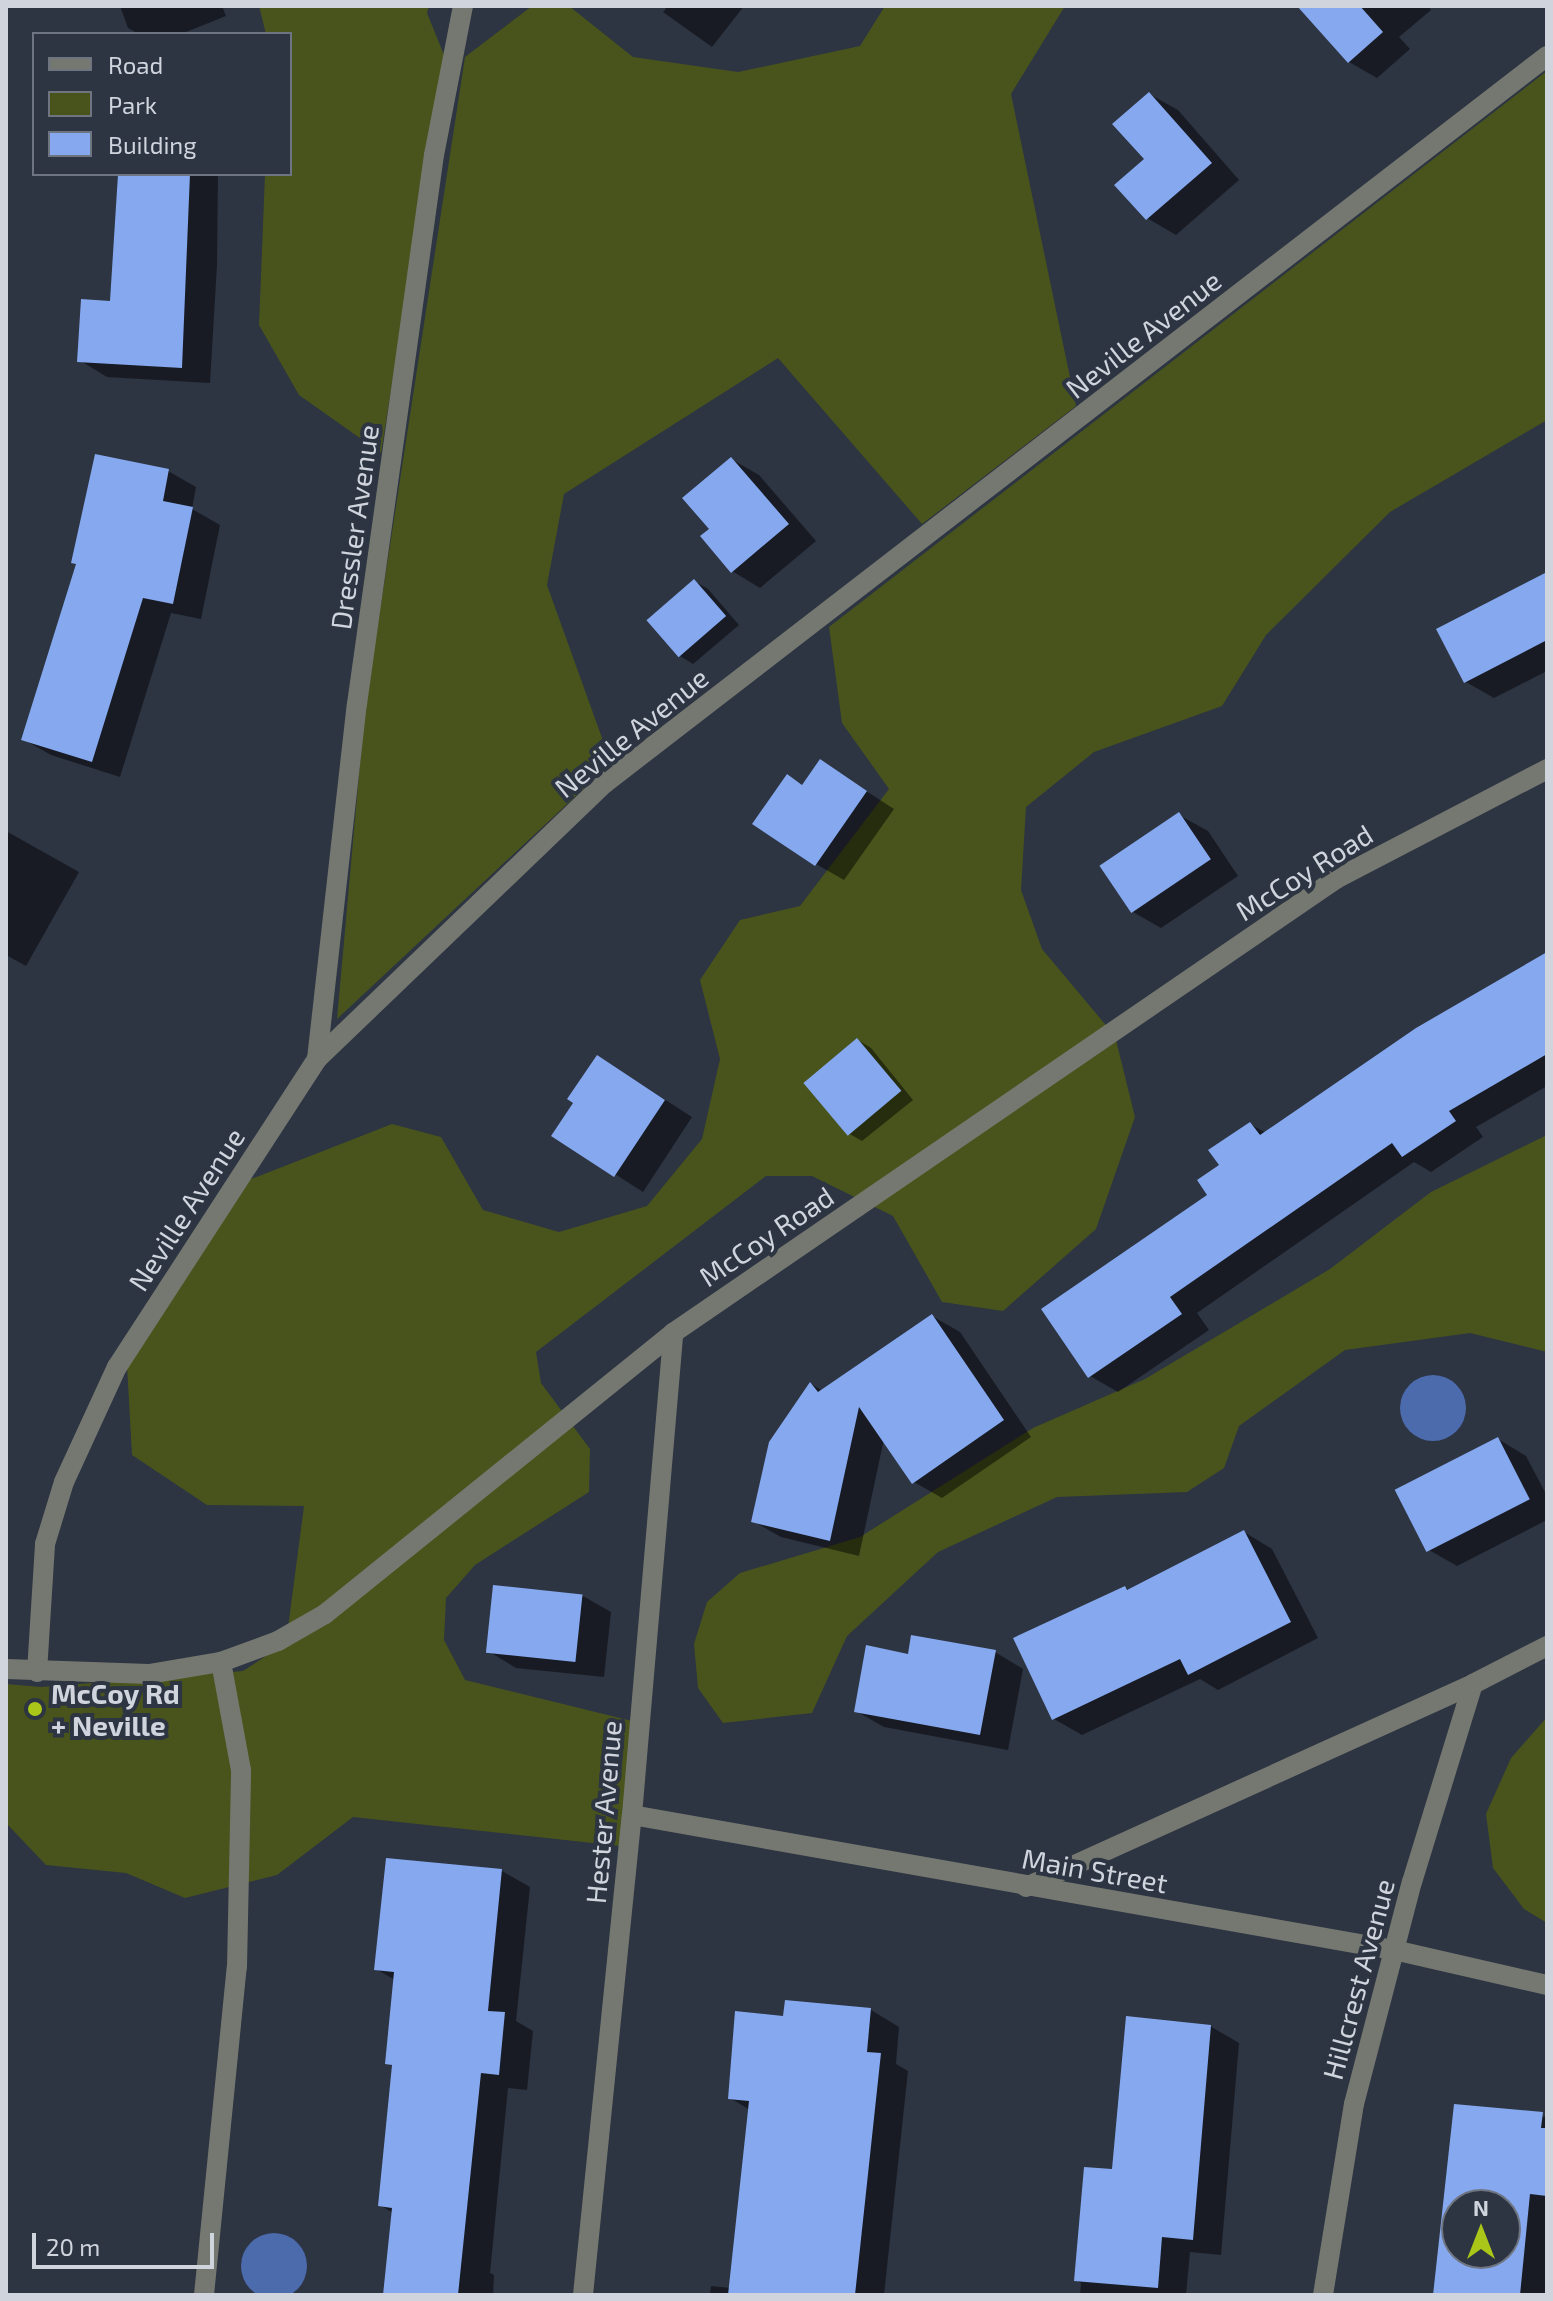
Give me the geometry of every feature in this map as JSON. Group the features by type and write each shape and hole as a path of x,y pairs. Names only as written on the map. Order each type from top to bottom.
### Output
{"street":[{"name":"Dressler Avenue","path":"317,1059 357,704 434,155 463,6"},
{"name":"Neville Avenue","path":"37,1672 45,1544 64,1482 117,1367 317,1059 605,783 1547,56"},
{"name":"McCoy Road","path":"6,1669 149,1674 221,1662 278,1641 325,1614 673,1333 1336,879 1547,769"},
{"name":"Hester Avenue","path":"583,2295 632,1815 673,1333"},
{"path":"1026,1887 1473,1684 1547,1646"},
{"path":"204,2295 237,1967 241,1770 221,1662"},
{"name":"Hillcrest Avenue","path":"1323,2295 1354,2104 1394,1950 1473,1684"},
{"name":"Main Street","path":"632,1815 1394,1950 1547,1985"}],"green space":[{"path":"259,6 429,6 427,13 444,55 381,453 299,395 259,325 265,176 292,176 292,32 266,32"},
{"path":"532,6 569,6 633,57 738,72 860,46 885,6 1065,6 1011,94 1076,406 922,524 778,358 564,494 547,585 611,763 337,1019 365,708 465,57"},
{"path":"1547,71 1547,420 1390,512 1266,635 1222,706 1094,752 1026,807 1021,890 1042,949 1115,1036 1135,1117 1096,1229 1003,1311 942,1302 893,1216 812,1176 766,1176 536,1352 541,1383 590,1449 589,1492 475,1565 446,1598 444,1640 465,1680 632,1721 620,1846 353,1817 277,1875 185,1898 126,1873 46,1865 6,1823 6,1684 41,1687 243,1671 286,1643 304,1506 207,1505 132,1455 127,1366 246,1181 392,1124 441,1137 483,1210 559,1232 647,1206 702,1139 720,1059 700,980 740,920 800,906 889,789 842,723 829,627"},
{"path":"1547,1135 1547,1352 1470,1333 1345,1350 1239,1426 1224,1468 1187,1492 1057,1497 938,1552 847,1636 812,1713 723,1723 698,1688 694,1644 707,1602 740,1573 860,1537 1033,1428 1145,1379 1330,1269 1431,1192"},
{"path":"1547,1717 1547,1923 1524,1909 1493,1868 1486,1814 1511,1758"}],"water":[{"path":"1426,1375 1440,1375 1452,1380 1461,1389 1466,1408 1464,1421 1457,1432 1440,1441 1426,1441 1414,1436 1405,1427 1400,1415 1400,1401 1405,1389 1414,1380"},
{"path":"274,2233 297,2243 307,2266 297,2289 274,2299 251,2289 241,2266 251,2243"}],"building":[{"path":"1297,6 1360,6 1383,32 1348,63"},
{"path":"1149,92 1212,163 1146,220 1114,185 1144,159 1112,124"},
{"path":"118,176 190,176 182,368 77,362 81,299 110,301"},
{"path":"95,454 169,469 163,501 193,507 173,604 143,598 92,762 21,740 76,564 71,563"},
{"path":"731,457 789,524 731,573 700,536 709,529 682,498"},
{"path":"1547,572 1547,640 1464,683 1436,629"},
{"path":"694,579 726,616 679,657 646,620"},
{"path":"820,759 867,791 815,866 752,824 787,774 802,785"},
{"path":"1179,812 1211,859 1131,913 1099,866"},
{"path":"1547,952 1547,1054 1449,1111 1456,1121 1402,1157 1392,1143 1170,1297 1182,1314 1088,1378 1041,1309 1207,1195 1197,1180 1219,1165 1208,1150 1250,1122 1260,1135 1416,1028"},
{"path":"857,1038 901,1091 848,1136 803,1083"},
{"path":"597,1055 665,1100 614,1177 551,1136 573,1103 567,1099"},
{"path":"932,1314 1004,1420 912,1484 859,1407 830,1541 751,1522 769,1442 810,1382 818,1392"},
{"path":"1498,1437 1530,1499 1426,1552 1395,1490"},
{"path":"1244,1530 1291,1622 1188,1675 1180,1659 1052,1720 1013,1638 1125,1586 1127,1590"},
{"path":"493,1585 583,1594 575,1662 486,1653"},
{"path":"911,1635 996,1650 980,1735 854,1712 866,1645 908,1654"},
{"path":"386,1858 502,1869 488,2011 505,2012 499,2075 481,2073 458,2295 383,2295 392,2208 378,2206 392,2065 385,2064 394,1972 374,1970"},
{"path":"785,2000 871,2008 867,2052 881,2053 855,2295 728,2295 749,2101 728,2099 735,2011 783,2016"},
{"path":"1126,2016 1211,2025 1193,2240 1162,2237 1158,2288 1074,2281 1084,2167 1112,2169"},
{"path":"1454,2104 1543,2112 1541,2128 1547,2128 1547,2196 1530,2194 1520,2295 1433,2295 1441,2222 1441,2269 1521,2269 1521,2189 1445,2189"}],"place":[{"name":"McCoy Rd + Neville","path":"35,1709"}]}
